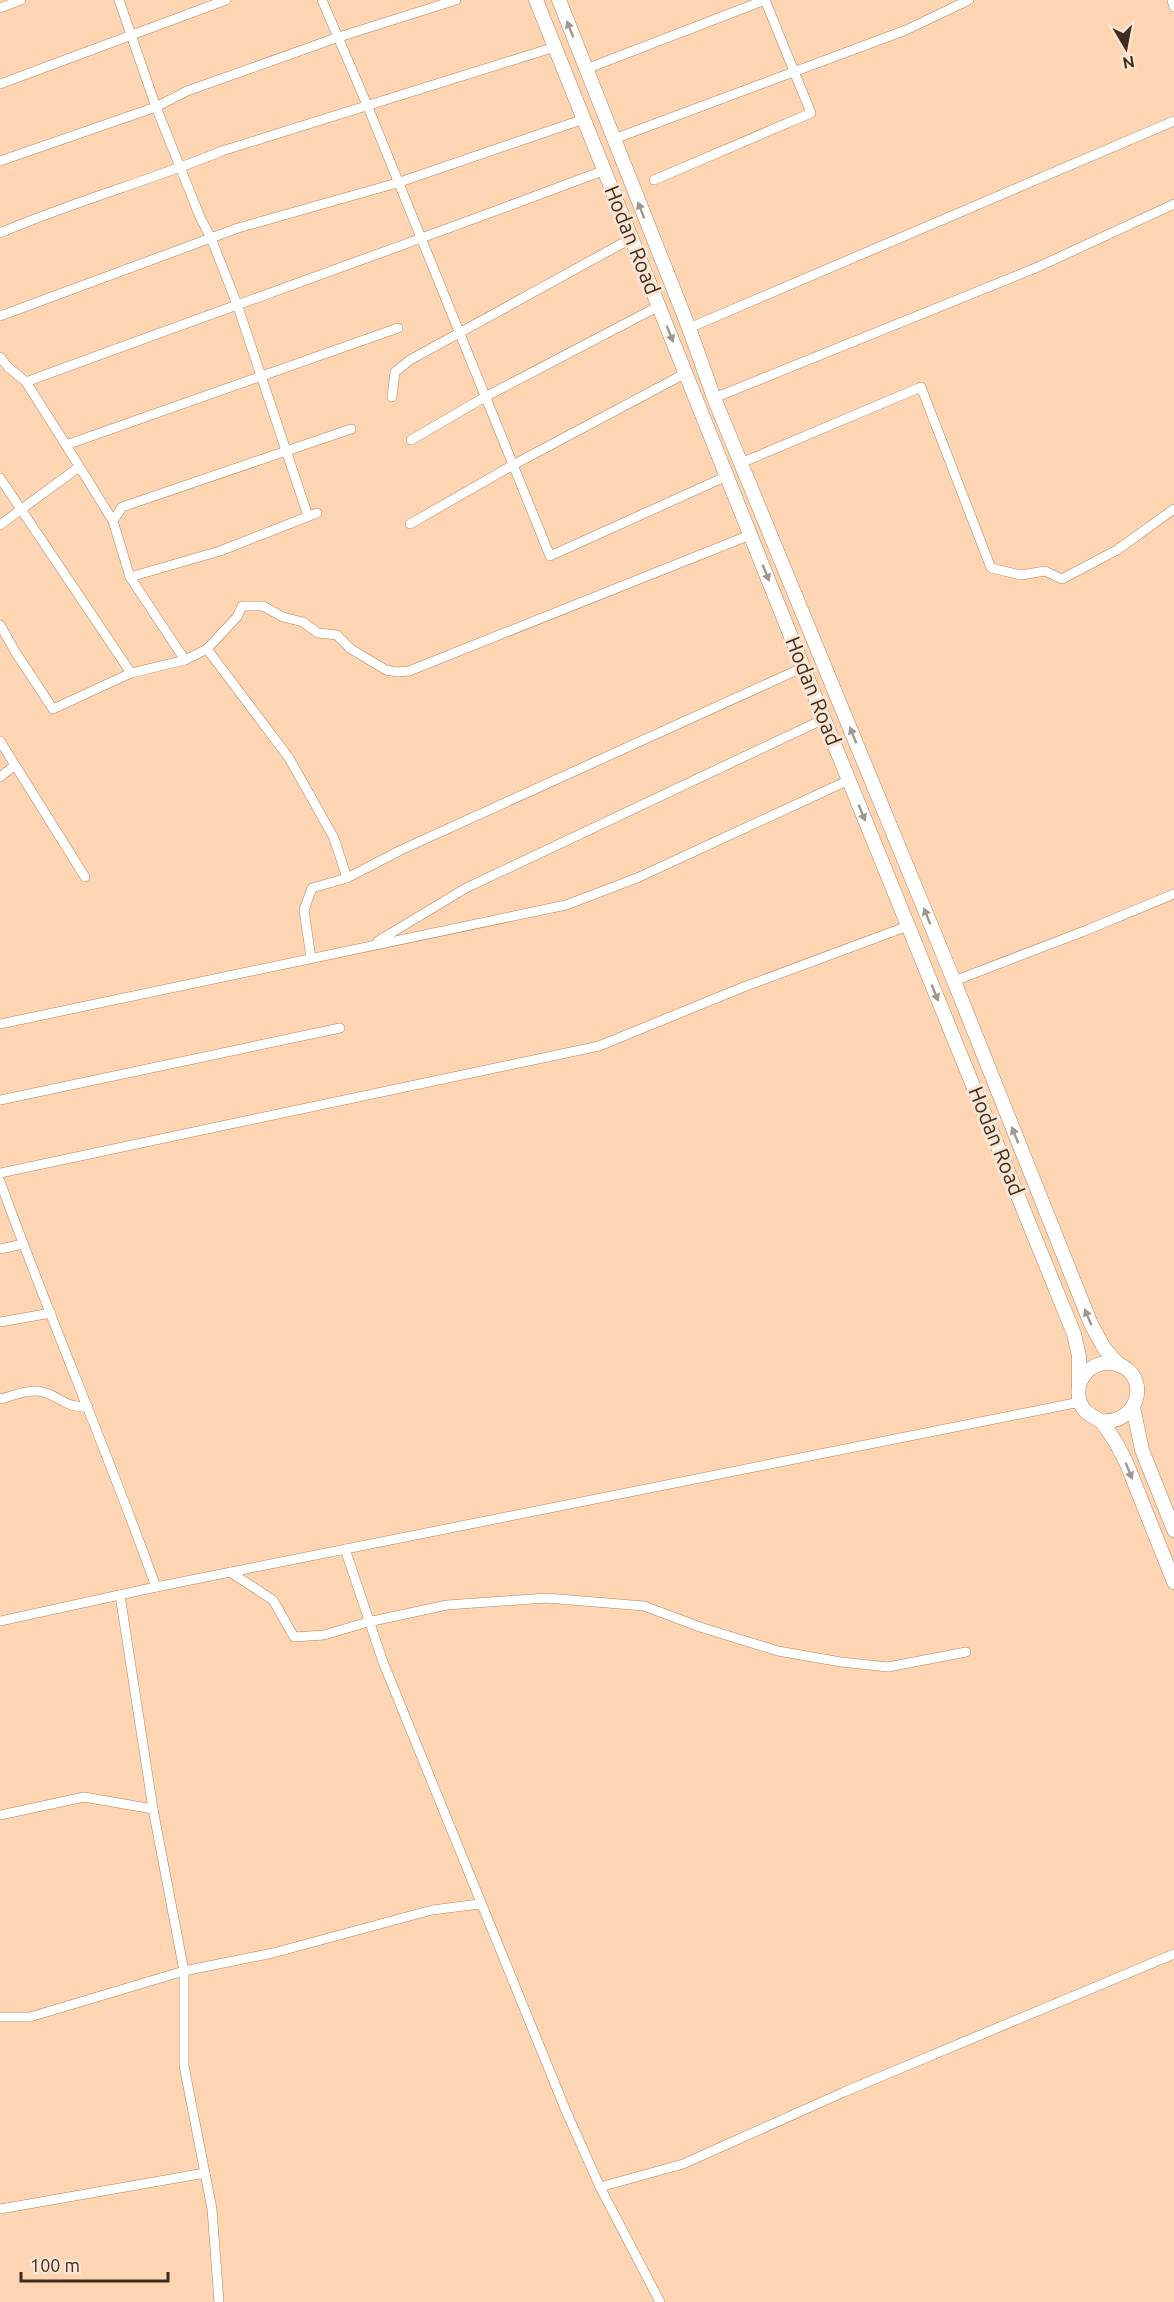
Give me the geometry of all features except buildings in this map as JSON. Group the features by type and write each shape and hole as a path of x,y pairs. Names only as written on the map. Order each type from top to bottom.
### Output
{"main road":[{"name":"Hodan Road","path":"536,0 824,719 1074,1334 1079,1356 1080,1402"},
{"name":"Hodan Road","path":"558,0 689,328 714,398 954,981 1091,1324 1104,1348 1134,1378 1137,1398 1133,1407 1142,1450 1174,1530"},
{"path":"1079,1384 1090,1368 1100,1364 1119,1365"},
{"path":"1080,1402 1084,1411 1100,1421 1123,1455 1174,1582"},
{"path":"1100,1421 1119,1420 1133,1407"}],"street":[{"path":"0,8 21,0"},
{"path":"119,0 156,107 200,218 212,238 237,304 286,453 313,514 220,551 130,577"},
{"path":"0,84 132,37 226,0"},
{"path":"321,0 368,106 420,240 550,556 727,476"},
{"path":"0,161 156,107 187,91 336,38 456,0"},
{"path":"586,69 765,0 811,113 654,180"},
{"path":"614,139 906,30 969,0"},
{"path":"1172,0 1174,7"},
{"path":"0,220 3,232 89,198 180,168 222,151 555,47"},
{"path":"0,316 212,238 397,183 584,119"},
{"path":"689,328 1174,121"},
{"path":"26,382 237,304 420,240 604,170"},
{"path":"714,398 1038,267 1174,204"},
{"path":"392,397 394,372 410,360 632,238"},
{"path":"411,440 485,397 659,306"},
{"path":"66,445 398,328"},
{"path":"0,357 26,382 66,445 112,521 130,577 186,660"},
{"path":"410,524 513,465 686,374"},
{"path":"741,463 921,387 991,568 1020,575 1045,572 1062,579 1117,550 1174,509"},
{"path":"112,521 122,507 351,429"},
{"path":"0,525 79,467"},
{"path":"0,478 131,673"},
{"path":"0,625 53,709 131,673 186,660 207,649 237,617 242,606 263,606 283,617 303,622 318,633 337,635 351,649 386,670 409,671 750,535"},
{"path":"207,649 289,758 334,838 347,878"},
{"path":"311,958 304,910 312,888 347,878 401,850 804,667"},
{"path":"372,945 466,888 824,719"},
{"path":"0,741 85,877"},
{"path":"0,777 15,765"},
{"path":"0,1024 566,905 637,878 849,780"},
{"path":"954,981 1174,894"},
{"path":"0,1173 599,1046 741,988 908,926"},
{"path":"0,1100 340,1028"},
{"path":"0,1181 156,1587"},
{"path":"0,1249 23,1244"},
{"path":"0,1322 51,1313"},
{"path":"0,1399 41,1391 66,1405 88,1407"},
{"path":"0,1621 156,1587 1080,1402"},
{"path":"345,1549 368,1622 480,1904 566,2111 600,2187 660,2302"},
{"path":"230,1572 273,1600 294,1637 324,1635 368,1622 447,1605 546,1598 644,1606 700,1627 778,1651 841,1662 888,1667 966,1652"},
{"path":"120,1595 153,1809 184,1971 184,2066 212,2209 219,2302"},
{"path":"0,1815 84,1797 153,1809"},
{"path":"0,2018 30,2017 184,1971 273,1953 432,1910 480,1904"},
{"path":"600,2187 683,2164 844,2092 1174,1954"},
{"path":"0,2209 205,2173"}]}
